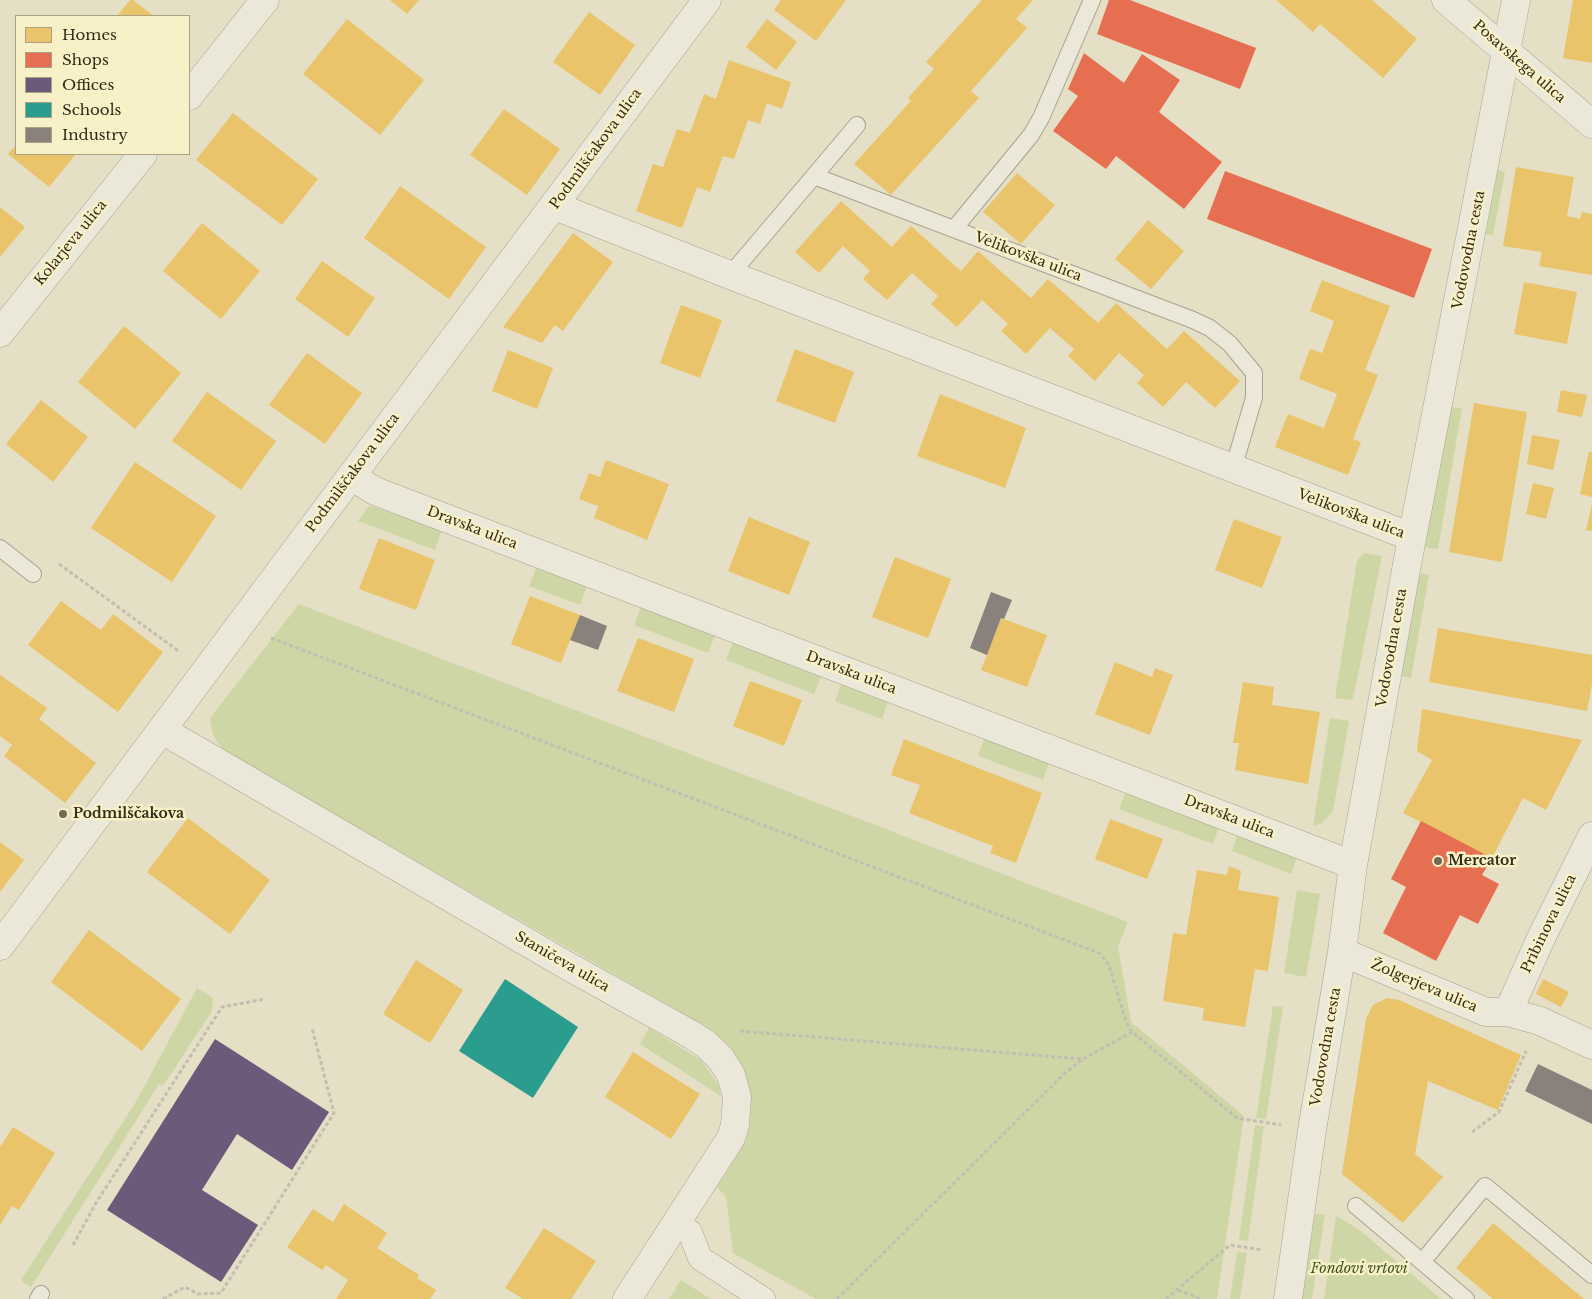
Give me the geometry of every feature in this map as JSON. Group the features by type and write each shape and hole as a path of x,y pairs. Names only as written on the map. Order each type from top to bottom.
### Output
{"street":[{"path":"190,95 265,0"},
{"name":"Podmilščakova ulica","path":"0,946 555,206 707,0"},
{"name":"Posavskega ulica","path":"1446,0 1592,124"},
{"name":"Vodovodna cesta","path":"1288,1299 1312,1130 1342,952 1353,865 1412,537 1516,0"},
{"name":"Kolarjeva ulica","path":"0,333 142,155"},
{"name":"Velikovška ulica","path":"555,206 1412,537"},
{"name":"Dravska ulica","path":"351,476 384,494 1353,865"},
{"name":"Staničeva ulica","path":"162,730 566,965 692,1035 707,1045 721,1059 731,1076 737,1097 731,1138 627,1299"},
{"name":"Pribinova ulica","path":"1508,1012 1542,936 1592,836"},
{"name":"Žolgerjeva ulica","path":"1342,952 1486,1012 1508,1012 1540,1021 1592,1045"},
{"path":"676,1223 690,1232 700,1258 763,1299"}],"lane":[{"path":"954,229 1031,135 1042,118 1092,0"},
{"path":"730,275 857,125"},
{"name":"Velikovška ulica","path":"814,176 1210,328 1225,339 1248,363 1254,373 1256,386 1233,469"},
{"path":"0,548 33,574"},
{"path":"1422,1262 1485,1186 1592,1276"},
{"path":"1356,1206 1466,1299"}],"path":[{"path":"33,574 44,559 52,559 183,654"},
{"path":"267,634 272,639 1099,953 1109,966 1126,1022 1132,1032 1237,1118 1312,1130"},
{"path":"73,1245 102,1195 222,1007 265,999"},
{"path":"163,1299 185,1287 198,1294 221,1293 334,1113 312,1028"},
{"path":"692,1035 711,1031 732,1030 1083,1059"},
{"path":"837,1299 1064,1074 1083,1059 1132,1032"},
{"path":"1472,1132 1499,1112 1524,1056"},
{"path":"1166,1299 1230,1245 1294,1256"},
{"path":"1177,1290 1202,1299"}],"green space":[{"path":"1498,170 1505,172 1493,235 1486,234"},
{"path":"1451,407 1462,408 1438,549 1424,547"},
{"path":"371,506 442,530 435,550 358,521 367,508"},
{"path":"1364,553 1382,556 1354,694 1352,700 1335,698 1357,561"},
{"path":"537,566 587,586 580,605 529,586"},
{"path":"1419,573 1429,575 1411,678 1400,676"},
{"path":"299,604 1128,922 1118,946 1131,1022 1244,1116 1217,1299 816,1299 733,1253 726,1197 717,1187 746,1141 750,1125 751,1096 741,1064 724,1041 703,1025 227,753 217,742 213,734 210,718"},
{"path":"641,606 716,633 708,653 634,625"},
{"path":"734,640 822,674 814,694 726,660"},
{"path":"842,682 889,699 882,719 835,701"},
{"path":"1330,718 1349,721 1333,811 1322,823 1313,826"},
{"path":"985,736 1050,760 1043,780 978,756"},
{"path":"1127,789 1220,824 1213,844 1119,809"},
{"path":"1239,831 1298,854 1291,874 1232,851"},
{"path":"1297,890 1320,894 1306,977 1284,973"},
{"path":"197,988 213,998 212,1011 163,1086 159,1084 31,1287 21,1280 137,1100"},
{"path":"1273,1006 1283,1007 1266,1119 1256,1118"},
{"path":"649,1028 701,1060 718,1084 721,1096 640,1044"},
{"path":"1255,1125 1264,1126 1248,1241 1239,1240"},
{"path":"1315,1214 1325,1214 1312,1299 1302,1299"},
{"name":"Fondovi vrtovi","path":"1336,1216 1357,1228 1441,1299 1324,1299"},
{"path":"1237,1252 1247,1253 1240,1299 1230,1299"},
{"path":"681,1280 711,1299 669,1299"}],"building: Homes":[{"path":"130,0 133,0 153,15 118,15"},
{"path":"390,0 419,0 407,14"},
{"path":"781,0 846,0 816,41 774,10"},
{"path":"982,0 1033,0 1016,19 1027,28 971,91 979,98 891,195 854,164 911,101 908,98 934,69 926,62"},
{"path":"1276,0 1372,0 1417,39 1383,78 1320,24 1313,32"},
{"path":"1573,0 1592,0 1592,63 1563,58"},
{"path":"589,12 635,45 600,95 553,62"},
{"path":"347,19 424,80 380,135 303,74"},
{"path":"767,19 797,42 776,70 746,47"},
{"path":"729,60 791,82 782,109 767,103 760,124 748,120 734,159 723,156 710,192 697,187 682,228 636,211 653,164 663,167 677,129 690,133 704,94 716,99"},
{"path":"504,109 560,149 527,195 470,155"},
{"path":"233,113 318,179 282,225 196,160"},
{"path":"15,146 15,155 75,155 49,187 8,154"},
{"path":"1516,167 1574,177 1567,216 1580,219 1582,212 1592,214 1592,275 1539,266 1542,252 1503,246"},
{"path":"1017,173 1055,205 1021,244 983,212"},
{"path":"400,186 486,247 449,299 364,238"},
{"path":"841,201 892,247 911,226 961,271 978,251 1031,298 1048,279 1098,323 1116,303 1167,349 1184,331 1240,381 1215,408 1186,382 1163,407 1137,383 1144,375 1119,353 1095,381 1068,356 1074,349 1050,328 1026,354 1001,331 1008,324 982,300 957,327 931,304 938,296 912,273 887,300 863,279 870,271 843,246 819,273 795,252"},
{"path":"0,207 25,227 0,257"},
{"path":"1148,220 1184,251 1151,289 1115,259"},
{"path":"202,223 260,271 221,319 163,271"},
{"path":"573,233 613,262 563,331 555,325 542,343 503,327"},
{"path":"322,261 375,298 348,337 295,299"},
{"path":"1322,280 1390,306 1365,370 1378,375 1353,439 1361,442 1348,475 1275,447 1288,414 1324,428 1337,394 1299,379 1310,349 1322,353 1334,321 1310,311"},
{"path":"1524,282 1577,292 1567,344 1514,334"},
{"path":"681,305 722,320 700,378 660,363"},
{"path":"124,326 181,373 135,429 78,382"},
{"path":"795,349 854,372 835,423 776,401"},
{"path":"508,350 553,368 537,409 492,391"},
{"path":"307,353 362,393 325,444 269,405"},
{"path":"1561,390 1587,395 1582,417 1557,412"},
{"path":"207,392 276,441 241,490 172,441"},
{"path":"940,394 1026,428 1005,488 917,456"},
{"path":"41,400 88,437 53,482 6,444"},
{"path":"1474,403 1527,412 1502,562 1449,552"},
{"path":"1532,435 1560,440 1553,470 1527,464"},
{"path":"1589,451 1592,452 1592,497 1580,494"},
{"path":"606,460 669,484 647,540 594,518 598,506 579,499 589,473 600,477"},
{"path":"135,462 216,516 172,582 91,528"},
{"path":"1533,483 1554,488 1546,519 1526,514"},
{"path":"1592,504 1592,531 1586,530"},
{"path":"749,517 810,542 789,595 728,571"},
{"path":"1234,519 1282,537 1262,588 1215,570"},
{"path":"379,538 435,560 416,610 359,589"},
{"path":"895,557 951,579 928,638 872,617"},
{"path":"530,596 580,615 561,663 511,644"},
{"path":"61,601 101,630 113,614 163,652 118,712 28,645"},
{"path":"1001,618 1047,635 1027,687 981,670"},
{"path":"1438,628 1592,655 1592,684 1587,711 1429,682"},
{"path":"638,638 694,659 674,712 617,691"},
{"path":"1115,662 1152,677 1155,668 1173,675 1150,735 1095,714"},
{"path":"0,675 47,708 39,719 96,763 65,803 4,756 12,745 0,736"},
{"path":"750,681 802,700 784,746 733,726"},
{"path":"1243,682 1274,687 1272,705 1320,712 1308,784 1235,770 1239,743 1233,743"},
{"path":"1422,709 1582,740 1546,810 1523,798 1492,858 1403,813 1432,760 1417,751"},
{"path":"904,739 1042,793 1016,863 990,853 993,846 909,813 920,785 891,775"},
{"path":"188,818 270,880 230,934 147,872"},
{"path":"1110,819 1163,839 1147,879 1095,859"},
{"path":"0,842 24,860 0,892"},
{"path":"1229,866 1241,871 1238,890 1279,897 1268,971 1255,969 1245,1027 1202,1020 1204,1008 1163,1001 1173,933 1186,935 1197,870 1227,875"},
{"path":"89,930 181,999 142,1051 51,982"},
{"path":"416,960 463,990 430,1043 383,1014"},
{"path":"1543,979 1569,992 1561,1007 1536,994"},
{"path":"1387,998 1399,1000 1521,1055 1498,1110 1428,1081 1415,1154 1443,1177 1403,1223 1342,1174 1366,1019 1373,1005"},
{"path":"633,1052 700,1094 671,1139 605,1097"},
{"path":"13,1127 55,1153 19,1210 12,1206 0,1225 0,1147"},
{"path":"344,1204 387,1233 377,1248 419,1275 417,1278 436,1290 430,1299 336,1299 348,1280 326,1265 322,1270 287,1247 313,1209 333,1222"},
{"path":"1493,1223 1584,1299 1493,1299 1456,1268"},
{"path":"544,1228 596,1261 571,1299 523,1299 505,1288"}],"building: Shops":[{"path":"1109,0 1130,0 1256,48 1240,89 1097,34"},
{"path":"1084,53 1124,83 1142,54 1180,80 1159,112 1222,162 1184,209 1116,156 1106,169 1053,131 1078,96 1068,89"},
{"path":"1225,171 1432,249 1414,298 1207,219"},
{"path":"1421,821 1492,858 1482,875 1499,884 1478,924 1460,915 1436,961 1383,933 1406,887 1391,879"}],"building: Offices":[{"path":"215,1039 329,1112 292,1170 237,1134 202,1190 258,1225 221,1282 107,1210"}],"building: Schools":[{"path":"505,979 578,1027 533,1098 459,1051"}],"building: Industry":[{"path":"991,592 1012,600 1004,619 1001,618 987,655 970,648"},
{"path":"580,615 607,626 598,650 570,640"},
{"path":"1538,1064 1592,1090 1592,1124 1525,1091"}],"place":[{"name":"Podmilščakova","path":"63,814"},
{"name":"Mercator","path":"1438,861"}]}
